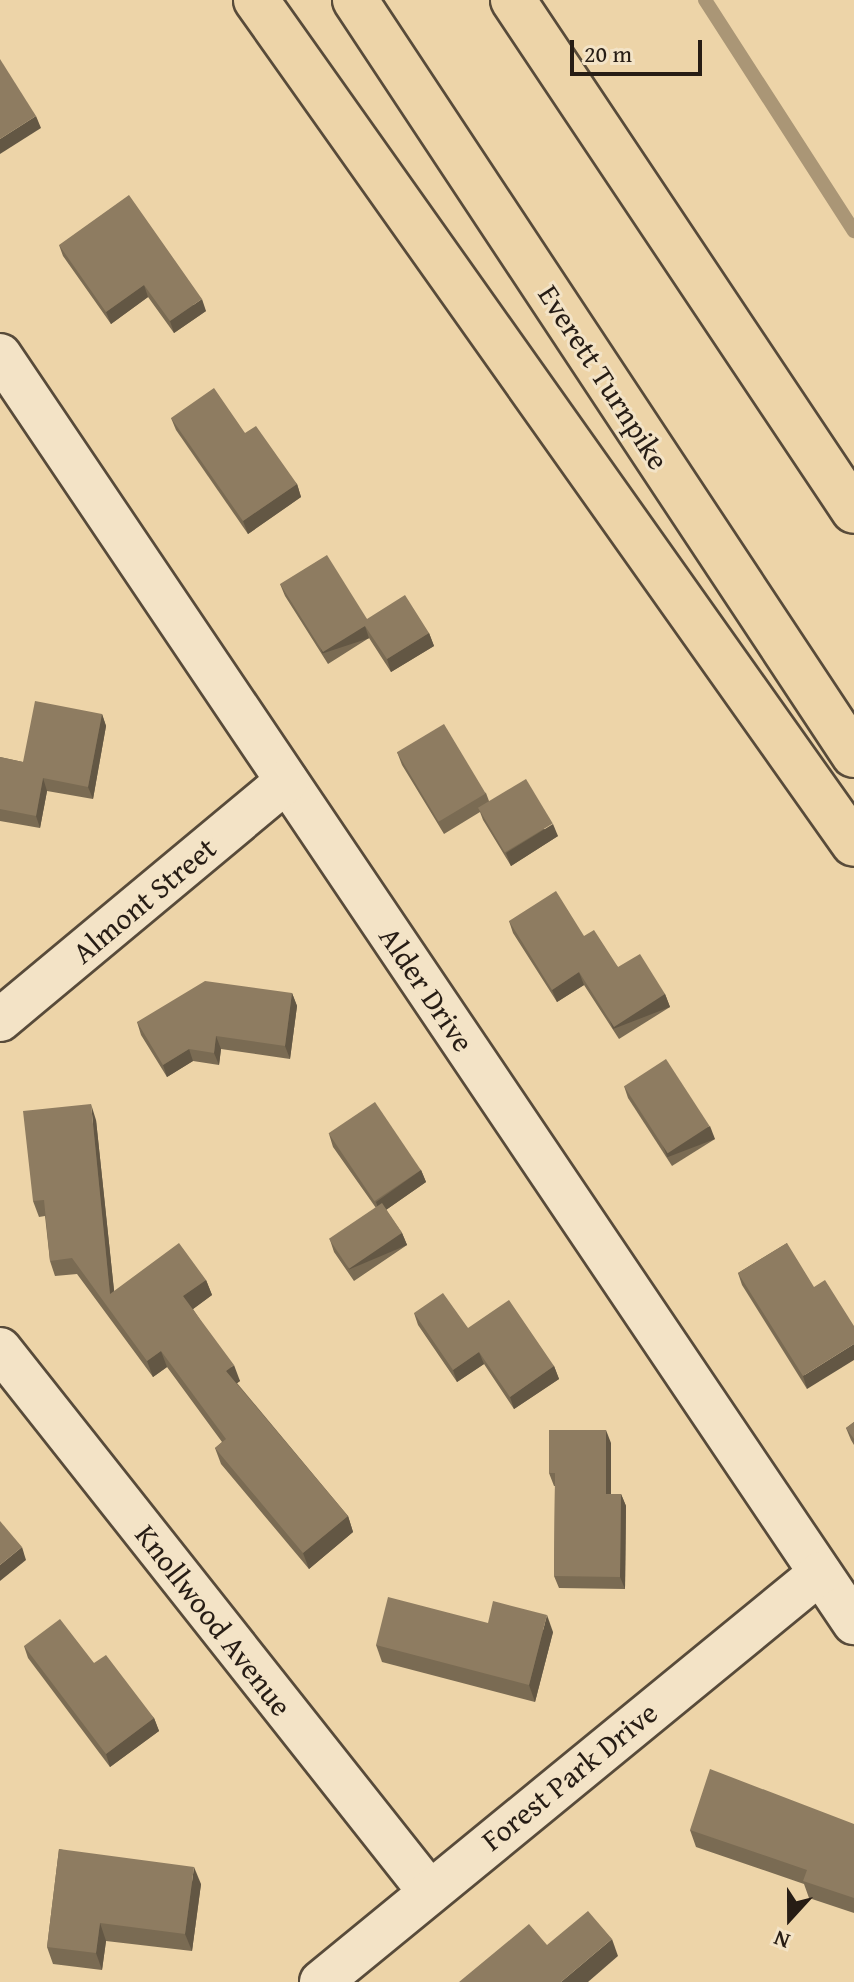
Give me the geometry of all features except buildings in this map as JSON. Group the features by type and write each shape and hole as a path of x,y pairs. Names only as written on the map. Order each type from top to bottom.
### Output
{"highway":[{"path":"256,0 854,844"},
{"name":"Everett Turnpike","path":"355,0 854,755"},
{"path":"513,0 854,511"}],"street":[{"name":"Alder Drive","path":"0,355 854,1623"},
{"name":"Almont Street","path":"0,1020 287,781"},
{"name":"Knollwood Avenue","path":"0,1349 428,1890"},
{"name":"Forest Park Drive","path":"321,1982 428,1890 820,1573"}],"waterway":[{"path":"705,0 854,231"}]}
